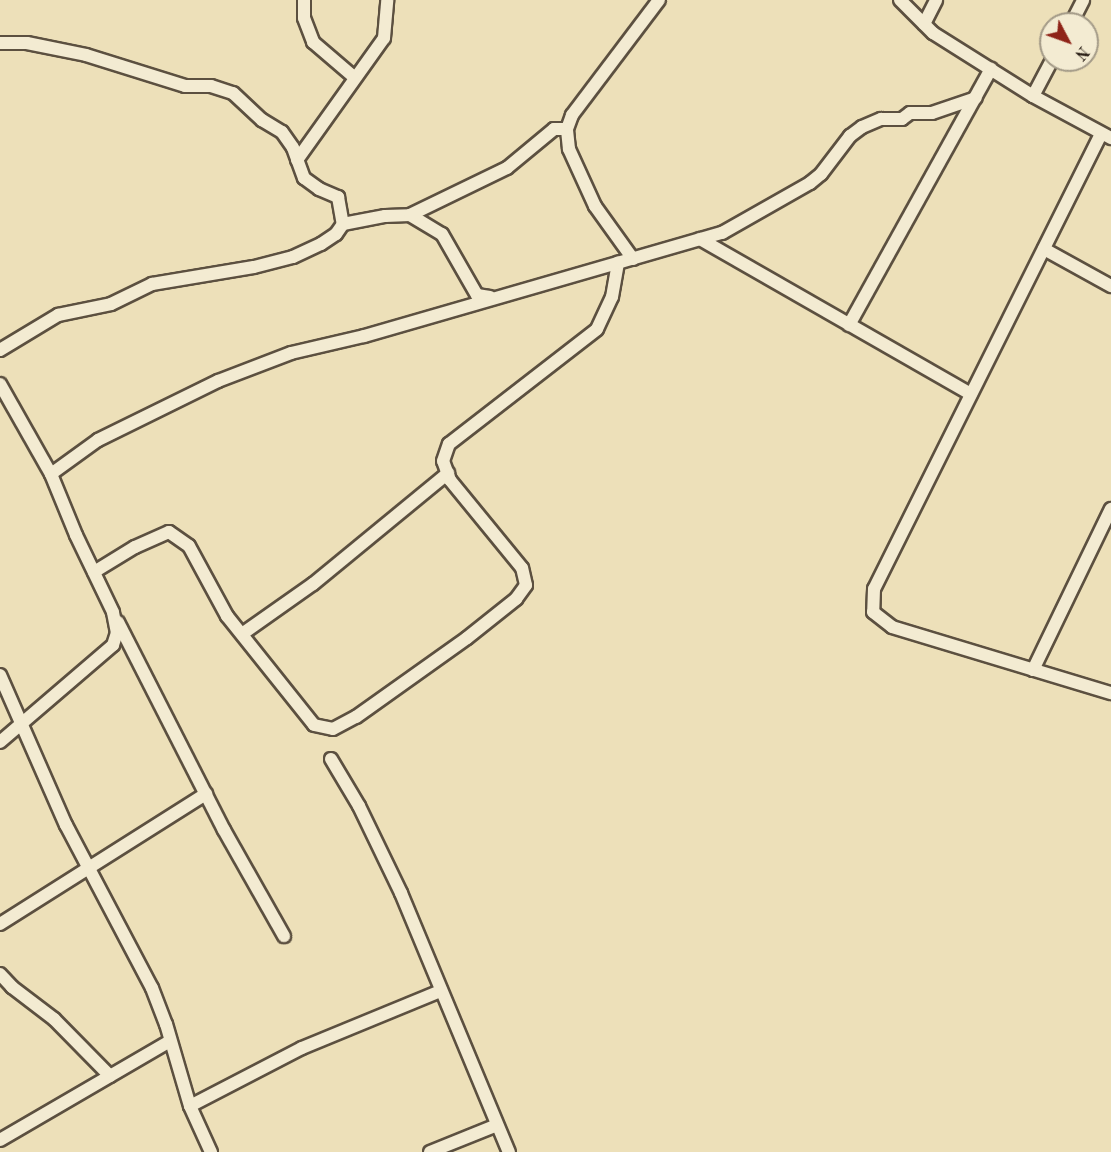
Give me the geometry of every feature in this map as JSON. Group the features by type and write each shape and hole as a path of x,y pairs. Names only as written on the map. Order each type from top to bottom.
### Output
{"street":[{"path":"304,0 304,18 313,42 355,78"},
{"path":"297,160 384,38 387,0"},
{"path":"633,259 595,206 569,149 567,129 572,115 660,0"},
{"path":"900,0 933,33 1033,96 1106,136 1044,249 874,589 873,612 892,627 1111,693"},
{"path":"924,24 936,0"},
{"path":"0,43 27,43 86,55 185,86 211,86 233,93 262,120 282,132 304,177 319,189 338,197 343,224"},
{"path":"849,325 990,69"},
{"path":"1033,96 1046,72"},
{"path":"51,474 98,440 218,381 291,353 337,343 722,232 810,183 821,174 850,136 862,127 881,119 902,119 910,113 932,113 976,98"},
{"path":"0,350 58,315 111,304 152,284 254,267 293,257 321,244 336,234 343,224 410,214 507,168 554,129 567,129"},
{"path":"410,214 442,234 477,295 494,298"},
{"path":"700,239 971,394"},
{"path":"1044,249 1111,285"},
{"path":"94,572 135,547 169,532 189,546 227,616 314,724 333,729 356,717 483,625 516,599 526,585 522,568 450,480 443,461 449,444 597,329 612,297 618,263"},
{"path":"0,384 51,474 113,612 206,794 253,884 284,936"},
{"path":"242,634 313,584 448,473"},
{"path":"1033,669 1111,509"},
{"path":"0,742 113,645 117,633 113,612"},
{"path":"0,675 88,869 152,988 190,1106 211,1152"},
{"path":"331,759 377,841 509,1152"},
{"path":"0,924 206,794"},
{"path":"0,974 12,987 54,1019 110,1076"},
{"path":"190,1106 302,1048 440,991"},
{"path":"0,1140 170,1041"},
{"path":"430,1152 497,1125"}]}
